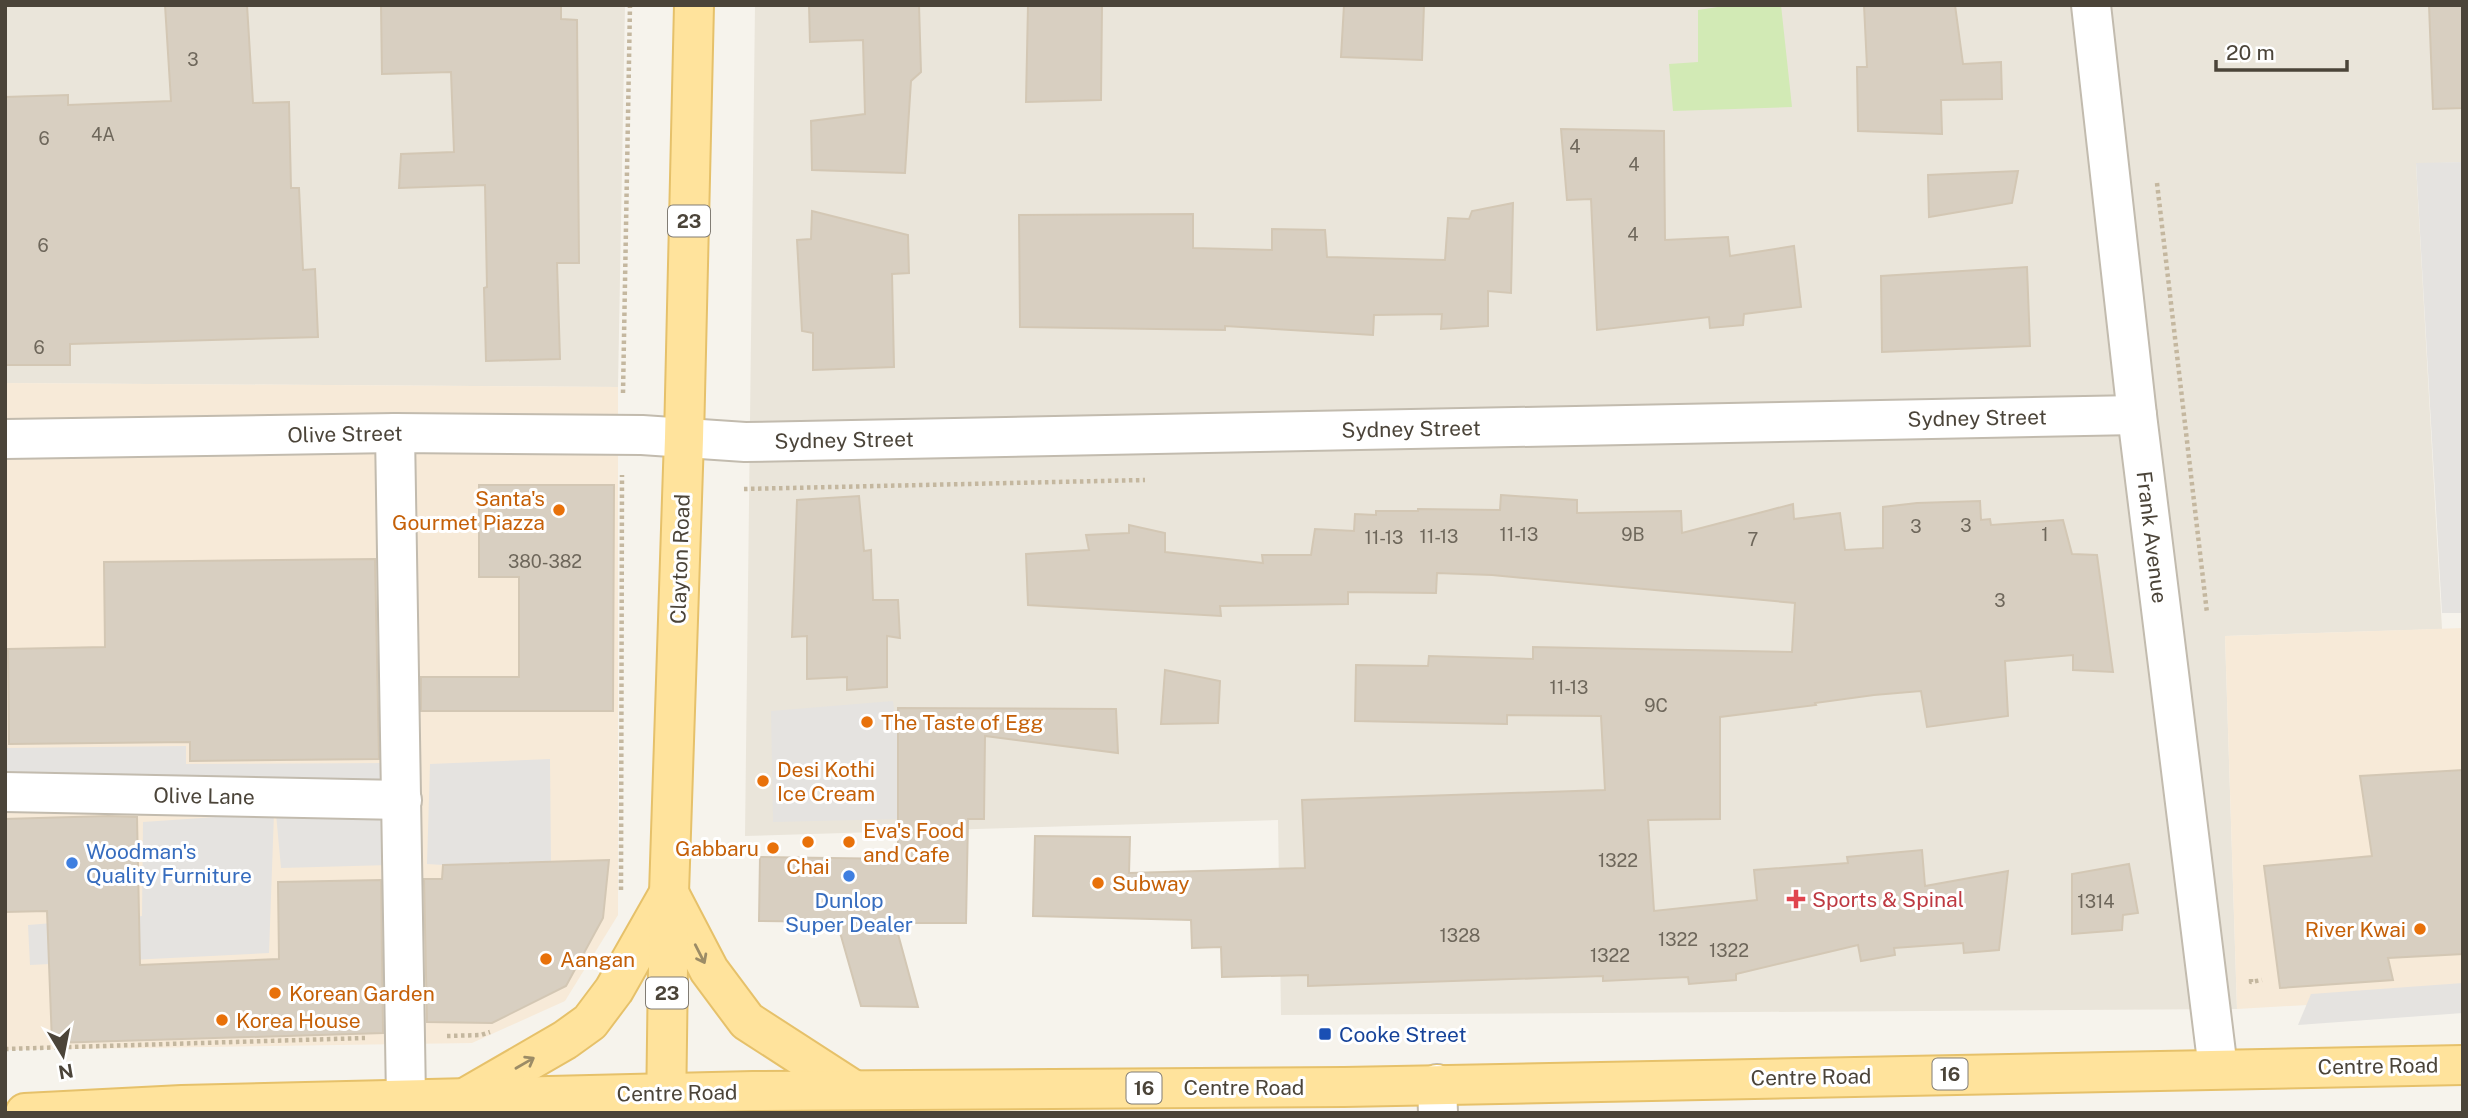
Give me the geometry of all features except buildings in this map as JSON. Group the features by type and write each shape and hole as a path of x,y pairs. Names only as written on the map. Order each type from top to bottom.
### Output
{"main road":[{"name":"Clayton Road","path":"666,1103 669,893 684,438 694,5"},
{"path":"669,893 709,970 747,1021 852,1089 821,1113"},
{"path":"476,1105 590,1022 614,990 669,893"},
{"name":"Centre Road","path":"25,1113 288,1108 406,1099 476,1105 666,1103 852,1089 1330,1087 1437,1098 2218,1069 2463,1065"}],"street":[{"name":"Frank Avenue","path":"2091,5 2137,415 2218,1069"},
{"name":"Sydney Street","path":"684,438 759,442 2137,415"},
{"name":"Olive Street","path":"5,439 395,433 684,438"},
{"path":"395,433 406,1099"},
{"name":"Olive Lane","path":"5,792 402,800"}],"path":[{"path":"621,893 622,435 630,5"},
{"path":"2155,170 2209,624"},
{"path":"2249,968 2251,982 2262,981"},
{"path":"5,1049 481,1035 494,1031"}],"shaded area":[{"path":"5,5 625,5 618,387 5,383"},
{"path":"755,5 2463,5 2463,162 2416,164 2442,629 2225,636 2237,1009 1281,1015 1278,820 745,836"},
{"path":"2463,162 2463,613 2442,613 2416,163"},
{"path":"5,383 618,387 618,915 565,1001 472,1043 5,1050"},
{"path":"2463,628 2463,996 2237,1009 2225,636"},
{"path":"893,701 898,737 898,819 773,822 771,711"},
{"path":"186,746 186,764 389,763 396,804 390,865 281,868 275,803 5,811 5,748"},
{"path":"550,759 551,862 427,864 430,764"},
{"path":"274,813 269,953 30,965 28,925 142,916 143,822"},
{"path":"2463,983 2463,1013 2298,1025 2311,994"}],"green space":[{"path":"1731,5 1781,5 1792,107 1673,111 1669,64 1698,62 1698,10"}],"place":[{"name":"Santa's Gourmet Piazza","path":"559,510"},
{"name":"The Taste of Egg","path":"867,722"},
{"name":"Desi Kothi Ice Cream","path":"763,781"},
{"name":"Chai","path":"808,842"},
{"name":"Eva's Food and Cafe","path":"849,842"},
{"name":"Gabbaru","path":"773,848"},
{"name":"Woodman's Quality Furniture","path":"72,863"},
{"name":"Dunlop Super Dealer","path":"849,876"},
{"name":"Subway","path":"1098,883"},
{"name":"Sports & Spinal","path":"1796,899"},
{"name":"River Kwai","path":"2420,929"},
{"name":"Aangan","path":"546,959"},
{"name":"Korean Garden","path":"275,993"},
{"name":"Korea House","path":"222,1020"},
{"name":"Cooke Street","path":"1325,1034"}]}
